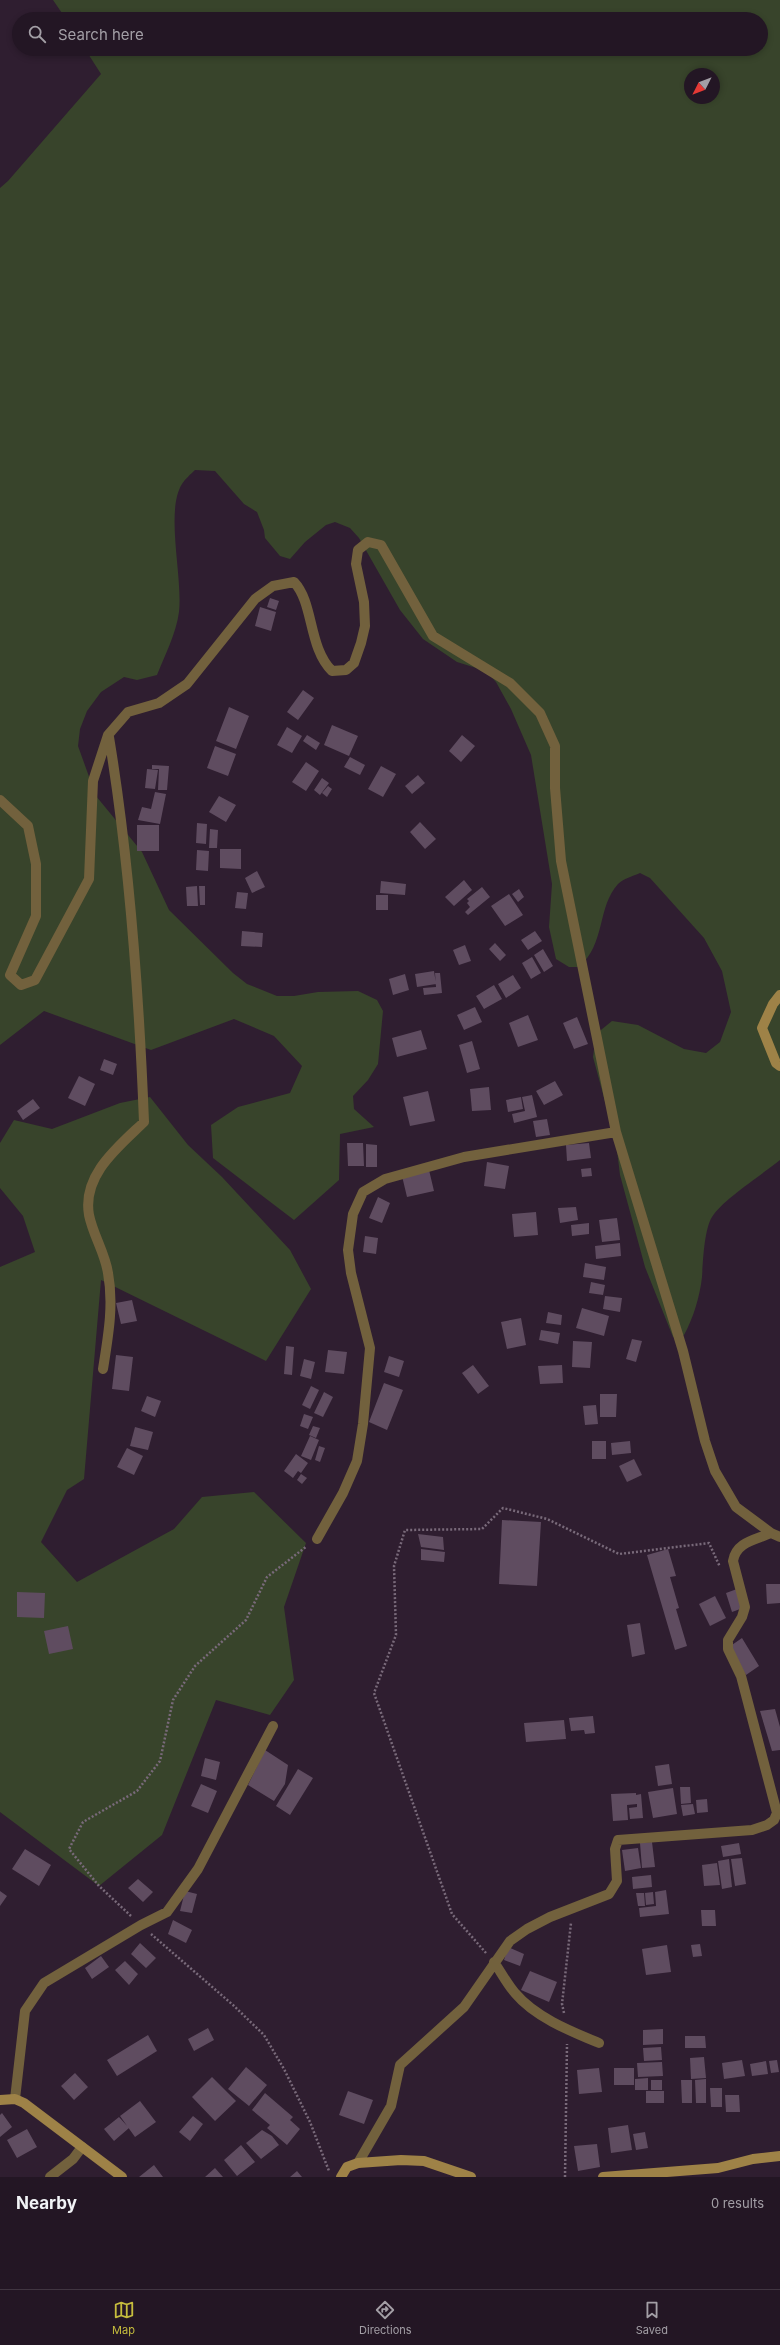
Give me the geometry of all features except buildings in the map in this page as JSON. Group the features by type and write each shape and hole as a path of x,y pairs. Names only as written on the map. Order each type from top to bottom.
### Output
{"main road":[{"path":"780,995 773,1004 762,1028 776,1062 780,1066"},
{"path":"0,2100 15,2099 24,2103 122,2177"},
{"path":"603,2177 718,2168 753,2159 780,2156"},
{"path":"341,2177 347,2167 358,2164 424,2161 471,2177"}],"street":[{"path":"0,800 28,826 36,864 36,916 10,975 21,985 35,980 89,879 93,781 108,735 128,712 159,703 187,684 254,599 273,586 294,582 300,589 313,636 324,663 332,671 346,670 354,663 365,626 364,602 356,564 358,550 368,542 381,545 433,636 510,682 540,714 555,746 555,788 561,861 616,1132 684,1351 705,1441 715,1471 736,1507 775,1535"},
{"path":"103,1370 112,1300 108,1271 90,1215 88,1198 94,1177 108,1157 144,1122 136,972 120,802 108,735"},
{"path":"317,1539 343,1493 357,1461 363,1424 370,1348 351,1273 348,1250 353,1214 363,1192 385,1180 464,1157 616,1132"},
{"path":"358,2164 391,2106 400,2065 464,2007 478,1989 494,1962 510,1942 527,1928 550,1917 609,1894 617,1880 614,1849 618,1840 752,1830 774,1820 777,1813 741,1676 728,1649 728,1640 742,1617 745,1607 733,1561 735,1553 740,1546 775,1535"},
{"path":"15,2099 25,2011 44,1983 141,1925 167,1912 198,1869 272,1726"},
{"path":"494,1962 515,1993 535,2011 568,2030 599,2043"},
{"path":"50,2177 73,2159 82,2147"}],"path":[{"path":"494,1962 452,1914 374,1693 396,1635 394,1566 405,1530 482,1529 503,1508 547,1519 619,1554 709,1543 723,1574"},
{"path":"317,1539 267,1578 246,1620 195,1666 173,1700 160,1761 138,1791 83,1822 69,1849 99,1886 141,1925 234,2005 264,2035 310,2122 332,2177"}],"green space":[{"path":"53,0 780,0 780,1160 733,1195 717,1210 712,1217 707,1230 698,1299 684,1335 673,1337 645,1267 620,1175 616,1142 593,1057 596,1034 612,1021 638,1025 684,1049 706,1053 720,1042 731,1012 722,971 704,938 650,878 640,873 620,882 611,893 594,947 579,967 569,967 556,959 549,927 552,884 531,755 511,709 496,682 486,671 457,662 423,639 400,610 359,538 350,528 335,522 326,525 305,542 290,559 280,556 265,538 264,530 257,512 244,504 215,471 195,470 183,482 177,496 175,527 180,598 179,612 173,636 157,675 137,680 124,677 101,692 87,711 80,729 78,746 96,796 142,852 169,910 233,973 247,984 277,996 294,996 318,992 358,991 377,1000 383,1011 378,1064 368,1080 353,1096 354,1109 374,1127 340,1134 339,1180 294,1220 213,1158 211,1125 238,1107 290,1093 302,1066 274,1036 234,1019 151,1050 44,1011 0,1045 0,188 8,181 101,74 89,56 768,56 768,12 61,12"},
{"path":"150,1097 188,1145 222,1177 290,1250 311,1289 266,1361 101,1280 84,1479 67,1490 41,1542 77,1582 174,1529 202,1497 254,1492 306,1543 284,1607 294,1680 270,1715 216,1700 162,1835 99,1886 0,1812 0,1267 35,1252 23,1216 0,1188 0,1143 14,1120 52,1129 120,1103"}]}
